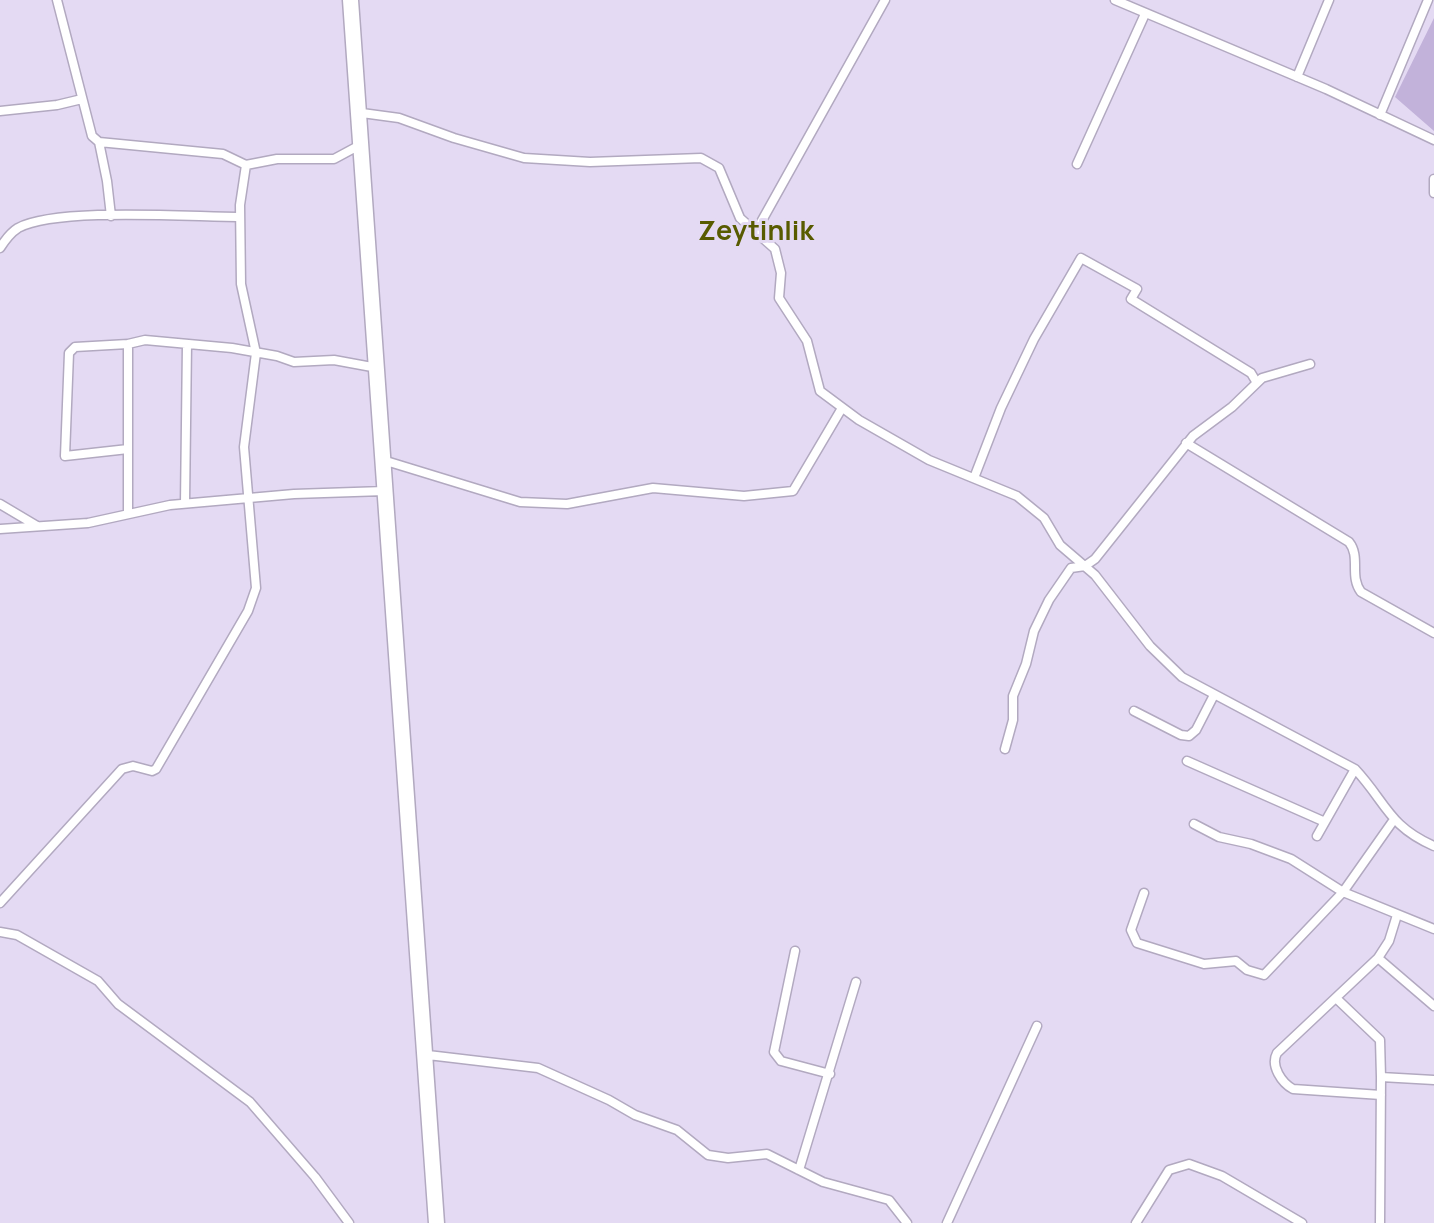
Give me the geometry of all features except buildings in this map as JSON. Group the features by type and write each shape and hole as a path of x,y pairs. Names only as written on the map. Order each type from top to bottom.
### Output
{"street":[{"path":"57,0 92,136 99,142 223,154 246,165 277,159 334,159 360,145"},
{"path":"347,0 386,461 384,491 433,1223"},
{"path":"354,0 362,113 360,145 372,367 384,491 440,1223"},
{"path":"755,233 885,0"},
{"path":"1115,0 1297,77 1434,140"},
{"path":"1297,77 1329,0"},
{"path":"1380,115 1428,0"},
{"path":"1077,164 1145,14"},
{"path":"0,111 57,105 82,99"},
{"path":"362,113 399,118 454,138 524,158 590,162 701,158 719,168 740,218 775,249 781,273 779,298 807,341 820,391 859,420 929,460 1017,496 1044,518 1060,545 1095,574 1150,646 1182,677 1355,769 1370,785 1393,821 1416,838 1434,846"},
{"path":"99,142 111,216"},
{"path":"0,903 122,769 133,766 146,770 156,769 254,598 256,588 244,447 256,353 241,284 240,217 246,165"},
{"path":"1434,179 1434,193"},
{"path":"0,248 12,232 27,225 67,216 240,217"},
{"path":"974,478 1001,408 1034,339 1081,258 1137,289 1131,298 1251,373 1257,382"},
{"path":"128,449 65,456 69,352 75,347 128,344 145,340 256,353 294,362 334,360 372,367"},
{"path":"128,344 128,514"},
{"path":"185,503 187,344"},
{"path":"1005,749 1013,720 1013,696 1026,664 1034,631 1049,600 1071,568 1085,566 1108,545 1186,443 1257,382 1262,378 1310,364"},
{"path":"386,461 520,502 567,504 653,488 744,496 793,491 842,408"},
{"path":"1186,443 1349,542 1354,553 1354,580 1361,592 1434,633"},
{"path":"0,529 88,523 185,503 294,494 384,491"},
{"path":"0,504 37,526"},
{"path":"1134,711 1181,735 1189,736 1196,730 1214,694"},
{"path":"1187,761 1325,822"},
{"path":"1317,836 1355,769"},
{"path":"1144,893 1131,930 1137,943 1204,964 1236,961 1247,970 1264,975 1343,892 1393,821"},
{"path":"1194,824 1219,837 1251,844 1291,859 1343,892 1434,929"},
{"path":"1381,1095 1293,1089 1286,1084 1274,1066 1277,1053 1378,958 1389,941 1397,915"},
{"path":"0,932 17,934 98,981 118,1004 250,1102 315,1177 349,1223"},
{"path":"795,951 774,1052 781,1061 830,1074"},
{"path":"1378,958 1434,1006"},
{"path":"800,1170 856,982"},
{"path":"1337,999 1380,1040 1380,1223"},
{"path":"947,1223 1037,1026"},
{"path":"428,1055 538,1068 609,1100 635,1115 677,1130 708,1155 728,1158 767,1154 824,1182 889,1200 907,1223"},
{"path":"1381,1077 1434,1080"},
{"path":"1136,1223 1169,1170 1189,1164 1222,1176 1302,1223"}],"shaded area":[{"path":"1434,18 1434,131 1395,97"}],"district":[{"name":"Zeytinlik","path":"756,232"}]}
